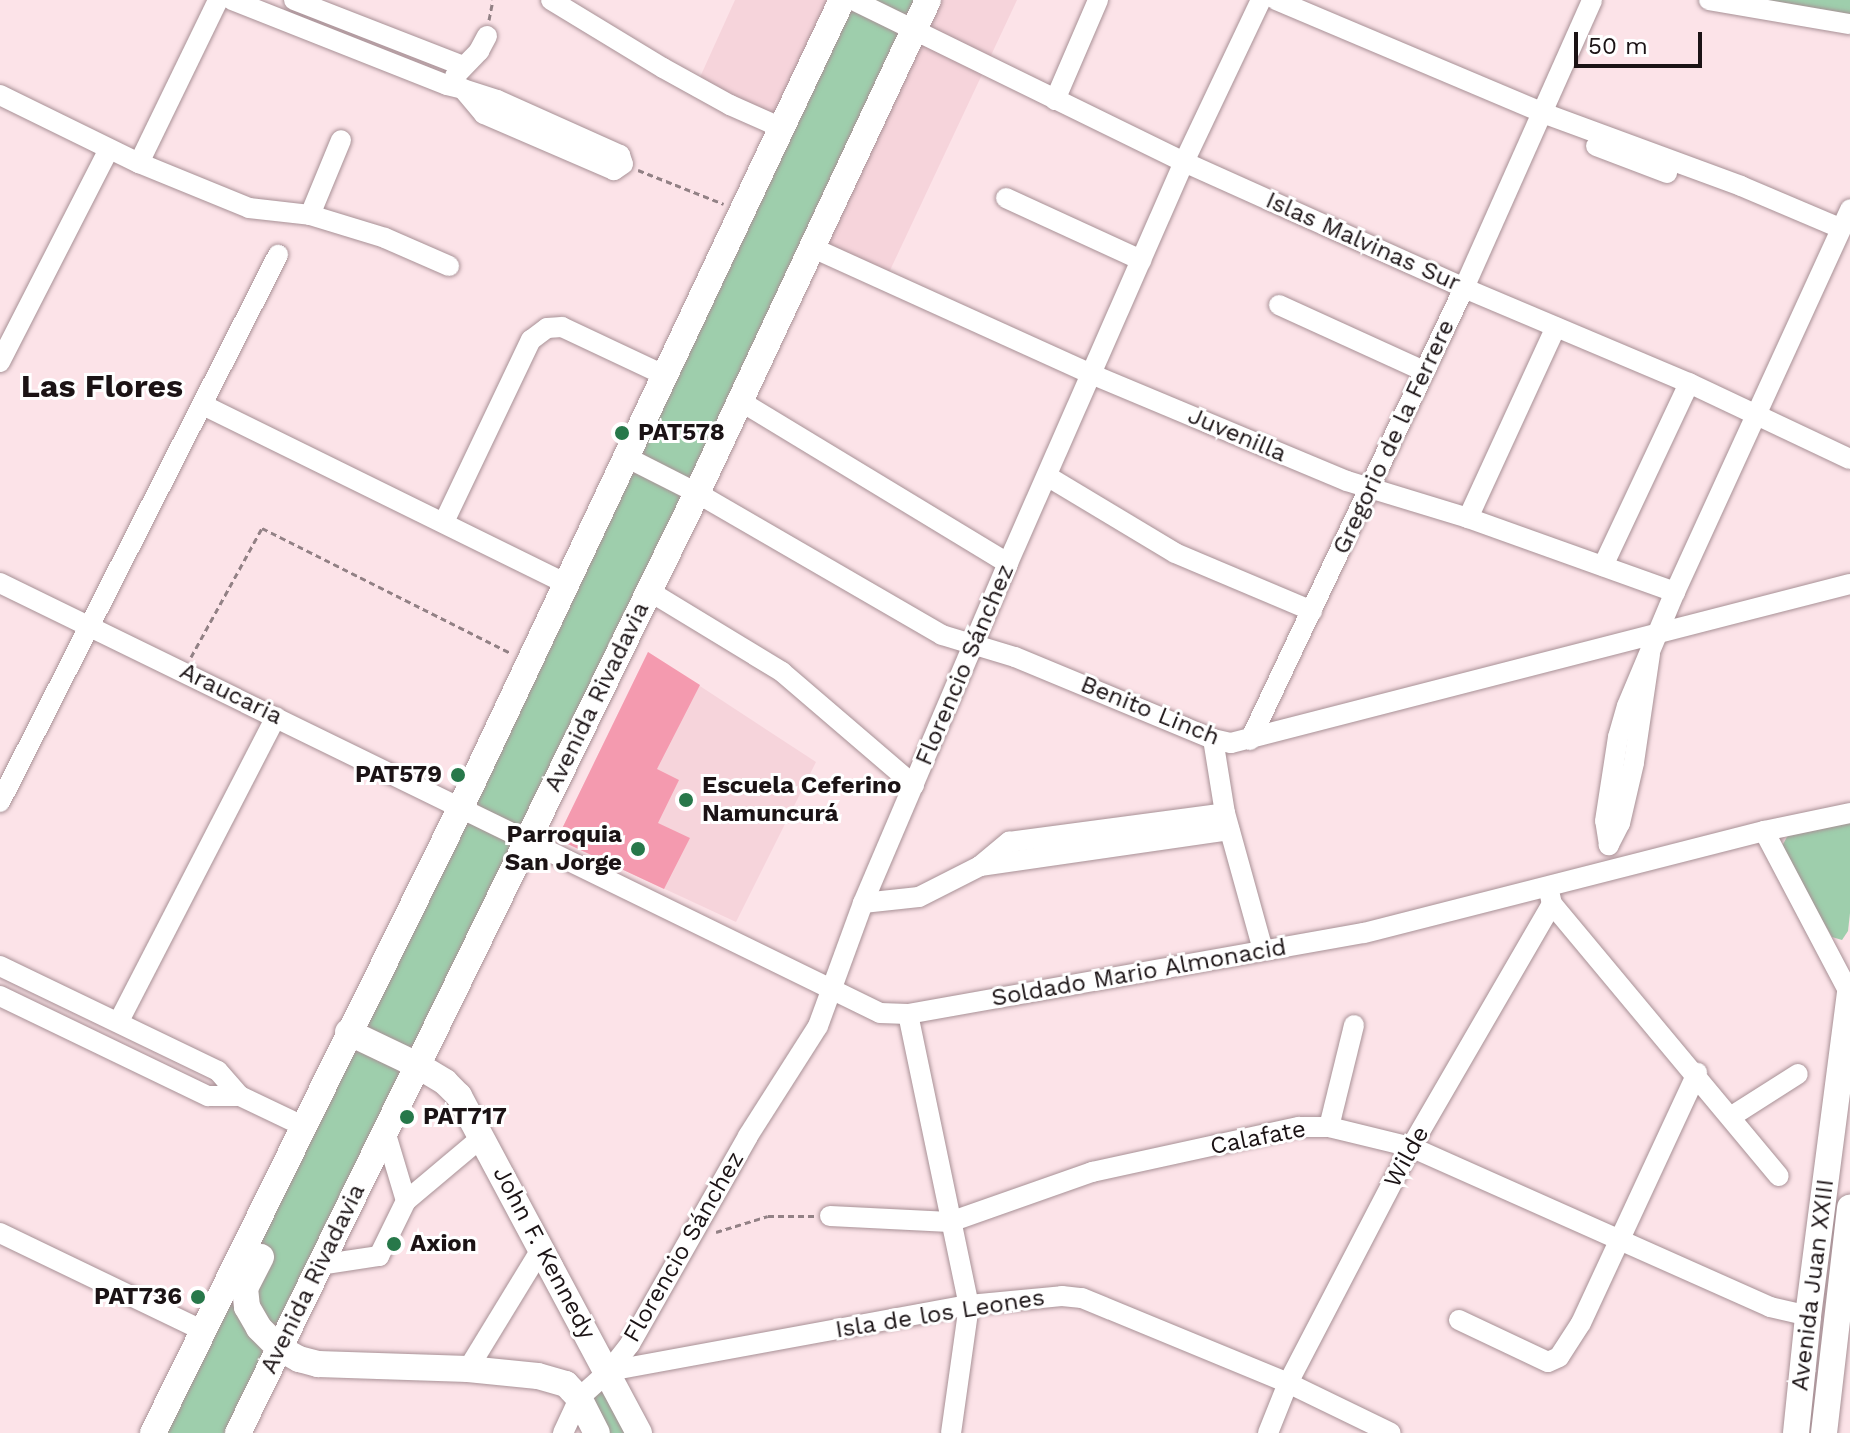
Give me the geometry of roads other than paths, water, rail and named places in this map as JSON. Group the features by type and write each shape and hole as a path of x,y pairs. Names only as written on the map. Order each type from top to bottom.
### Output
{"main road":[{"path":"153,1433 461,807 842,0"},
{"name":"Avenida Rivadavia","path":"238,1433 697,493 928,0"},
{"name":"Avenida Juan XXIII","path":"1796,1433 1850,994"},
{"name":"John F. Kennedy","path":"348,1032 417,1065 445,1082 459,1096 609,1371 639,1433"},
{"path":"293,1153 292,1196 245,1288 247,1307 259,1328 279,1348 318,1364 468,1369 538,1376 572,1391 597,1433"},
{"name":"Avenida Juan XXIII","path":"1824,1433 1845,1295 1850,1207"}],"street":[{"path":"139,163 218,0"},
{"path":"232,0 455,87 484,114 614,170 623,164"},
{"path":"294,0 463,66"},
{"path":"551,0 663,68 730,105 782,128"},
{"name":"Islas Malvinas Sur","path":"853,0 1184,162 1464,288 1757,413 1850,459"},
{"path":"1055,100 1098,0"},
{"name":"Florencio Sánchez","path":"560,1430 572,1391 609,1371 630,1344 818,1026 863,903 1008,563 1184,162 1261,0"},
{"path":"1276,0 1543,113 1741,186 1840,228"},
{"name":"Gregorio de la Ferrere","path":"1250,740 1464,288 1592,0"},
{"path":"1709,0 1850,24"},
{"path":"455,87 463,66 487,36"},
{"path":"0,95 139,163 249,208 310,215 385,238 449,266"},
{"path":"310,215 341,140"},
{"path":"0,362 109,149"},
{"path":"1006,198 1141,260"},
{"path":"1605,873 1609,845 1605,821 1618,737 1675,592 1850,209"},
{"name":"Juvenilla","path":"811,247 1091,374 1347,481 1468,518 1675,592"},
{"path":"0,802 278,255"},
{"path":"1279,305 1424,371"},
{"path":"444,522 531,340 547,328 562,327 666,376"},
{"path":"1468,518 1556,327"},
{"path":"1603,566 1689,383"},
{"path":"740,401 1008,563"},
{"path":"203,405 567,584"},
{"name":"Benito Linch","path":"628,458 697,493 942,635 1015,657 1213,739 1231,743 1654,645 1850,584"},
{"path":"1047,476 1175,553 1312,611"},
{"name":"Araucaria","path":"0,583 461,807"},
{"path":"649,591 782,672 914,785"},
{"path":"119,1021 276,717"},
{"path":"1213,739 1227,821 1263,950"},
{"name":"Soldado Mario Almonacid","path":"461,807 831,992 880,1013 908,1014 1364,933 1550,895 1605,873 1764,831 1850,813"},
{"path":"863,903 919,897 980,866 1227,821"},
{"path":"1764,831 1850,994"},
{"path":"1550,895 1779,1176"},
{"name":"Wilde","path":"1268,1433 1288,1383 1411,1147 1550,895"},
{"path":"0,966 218,1071 240,1096 305,1127"},
{"path":"0,996 208,1096 240,1096"},
{"path":"908,1014 969,1305 951,1433"},
{"path":"1329,1127 1354,1025"},
{"path":"1459,1320 1548,1362 1559,1357 1581,1323 1697,1073"},
{"path":"1732,1116 1798,1074"},
{"name":"Calafate","path":"830,1216 950,1222 1092,1172 1299,1127 1329,1127 1411,1147 1621,1237 1770,1307 1808,1316"},
{"path":"385,1131 406,1201"},
{"path":"319,1265 379,1256 406,1201 482,1137"},
{"path":"0,1233 204,1331"},
{"path":"468,1369 542,1248"},
{"name":"Isla de los Leones","path":"609,1371 969,1305 1062,1296 1082,1298 1288,1383 1391,1433"}],"place":[{"name":"PAT578","path":"622,433"},
{"name":"PAT579","path":"458,775"},
{"name":"Escuela Ceferino Namuncurá","path":"686,800"},
{"name":"Parroquia San Jorge","path":"638,849"},
{"name":"PAT717","path":"407,1117"},
{"name":"Axion","path":"394,1244"},
{"name":"PAT736","path":"198,1297"}],"district":[{"name":"Las Flores","path":"102,386"}]}
